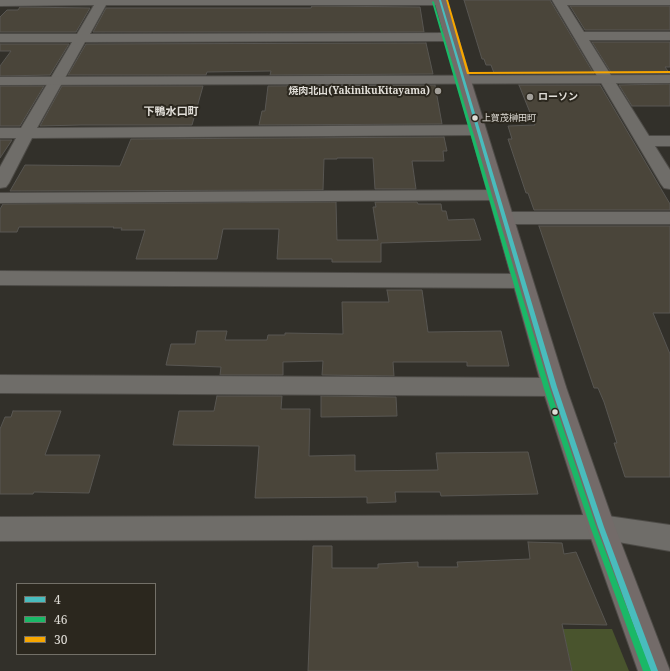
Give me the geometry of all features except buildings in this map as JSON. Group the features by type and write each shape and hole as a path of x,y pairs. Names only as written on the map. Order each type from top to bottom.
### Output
{"main road":[{"path":"440,1 554,387 602,527 654,671"}],"street":[{"path":"0,182 26,133 102,1"},
{"path":"0,2 440,1"},
{"path":"559,1 670,1"},
{"path":"559,1 670,184"},
{"path":"580,36 670,36"},
{"path":"0,38 451,37"},
{"path":"0,81 670,79"},
{"path":"0,133 478,130"},
{"path":"644,141 670,141"},
{"path":"0,198 497,195"},
{"path":"504,218 670,218"},
{"path":"0,278 522,281"},
{"path":"0,384 554,387"},
{"path":"0,529 602,527 670,538"}],"green space":[{"path":"563,629 612,629 629,671 572,671"}],"transit line":[{"name":"4","path":"440,0 554,387 601,527 654,671"},
{"name":"30","path":"447,0 468,73 670,72"},
{"name":"46","path":"433,2 547,389 594,529 647,671"}],"place":[{"name":"焼肉北山(YakinikuKitayama)","path":"438,91"},
{"name":"ローソン","path":"530,97"},
{"name":"上賀茂榊田町","path":"475,118"}],"district":[{"name":"下鴨水口町","path":"171,112"}]}
